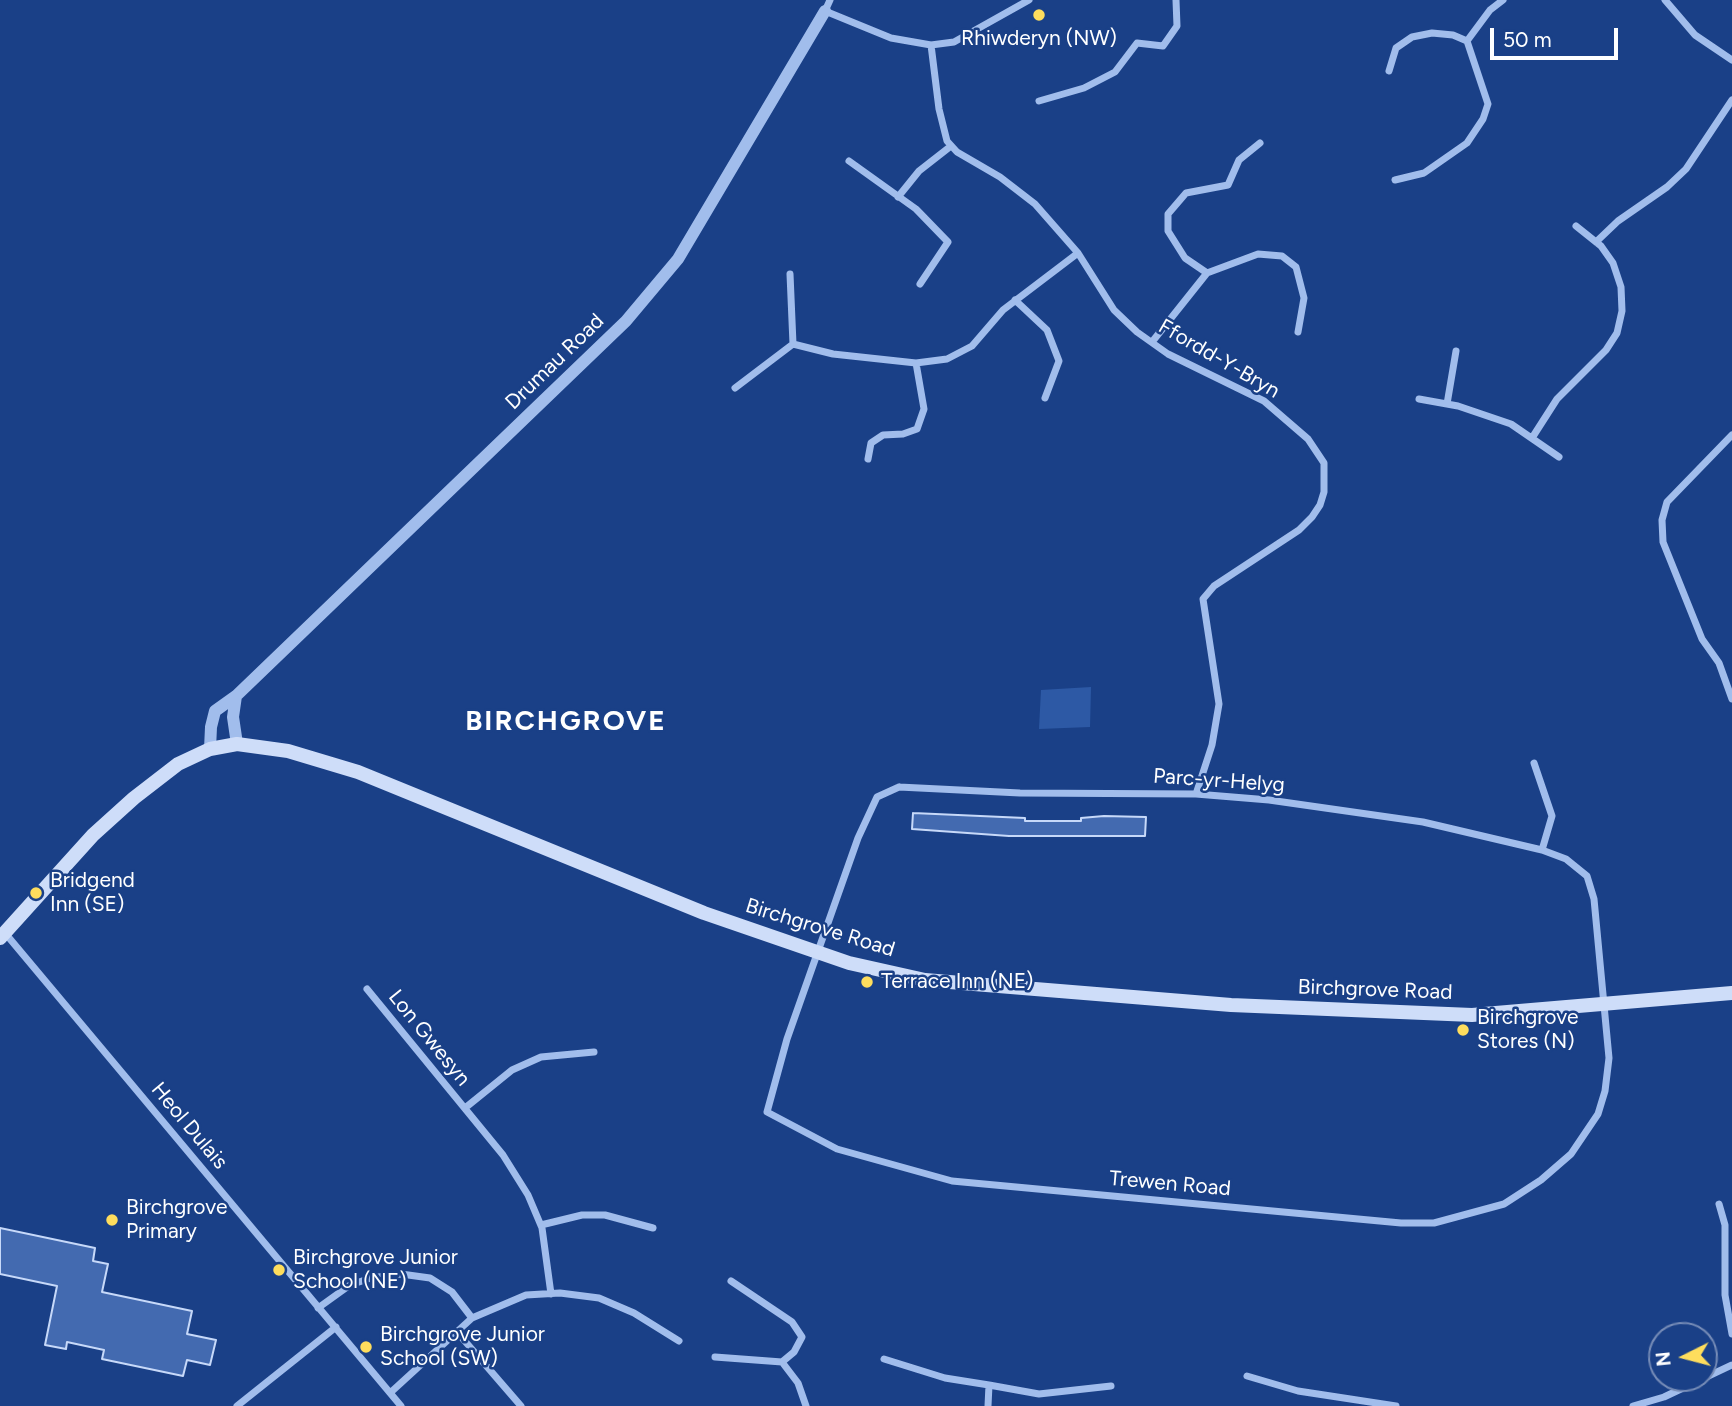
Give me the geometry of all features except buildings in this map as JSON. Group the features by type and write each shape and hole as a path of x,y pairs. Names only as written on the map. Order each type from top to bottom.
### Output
{"main road":[{"name":"Birchgrove Road","path":"2,935 93,835 134,798 178,764 210,749 237,744 288,751 358,772 704,913 849,963 925,980 1231,1006 1472,1015 1732,993"}],"street":[{"path":"828,5 891,38 931,45 954,42 1029,0"},
{"path":"1039,100 1084,88 1115,72 1137,43 1163,46 1177,26 1175,0"},
{"path":"1466,41 1490,10 1503,0"},
{"path":"1665,0 1695,35 1732,60"},
{"name":"Drumau Road","path":"210,749 215,711 236,696 634,311 678,259 828,5"},
{"path":"1389,71 1396,48 1412,37 1432,33 1453,35 1466,41 1488,104 1483,119 1467,144 1424,173 1395,180"},
{"path":"898,198 919,171 951,146 941,124 931,45"},
{"path":"1596,242 1618,221 1667,187 1686,169 1732,100"},
{"path":"1207,273 1185,258 1168,231 1168,214 1186,193 1228,185 1239,160 1260,143"},
{"name":"Ffordd-Y-Bryn","path":"951,146 1035,204 1078,253 1114,310 1152,342 1168,354 1264,401 1294,426 1318,452 1326,477 1320,505 1312,517 1299,530 1214,586 1203,599 1219,704 1212,745 1196,794"},
{"path":"849,161 916,209 948,242 920,284"},
{"path":"1532,438 1557,399 1606,350 1617,332 1622,311 1621,287 1613,263 1596,242 1576,226"},
{"path":"793,344 833,354 916,363 947,359 972,346 1015,300 1078,253"},
{"path":"1152,342 1207,273 1258,254 1282,256 1296,267 1304,298 1298,332"},
{"path":"790,274 793,344"},
{"path":"1015,300 1047,330 1059,361 1045,398"},
{"path":"735,388 793,344"},
{"path":"1447,404 1456,351"},
{"path":"868,459 871,443 883,435 903,434 916,429 924,409 916,363"},
{"path":"1419,399 1447,404 1511,424 1559,457"},
{"path":"1732,435 1667,502 1662,520 1663,542 1702,639 1719,663 1732,699"},
{"path":"236,696 233,717 237,744"},
{"path":"1534,763 1552,816 1542,850"},
{"name":"Parc-yr-Helyg","path":"819,952 858,838 877,797 899,787 1020,793 1196,794 1269,800 1423,822 1542,850 1566,859 1587,876 1594,899 1606,1003"},
{"name":"Heol Dulais","path":"2,935 401,1406"},
{"name":"Trewen Road","path":"819,952 787,1039 767,1112 837,1149 952,1181 1401,1223 1454,1219 1504,1204 1541,1180 1571,1154 1598,1114 1605,1091 1609,1058 1606,1003"},
{"name":"Lon Gwesyn","path":"367,989 502,1155 528,1195 541,1225 551,1294"},
{"name":"Lon Gwesyn","path":"464,1108 512,1070 541,1057 594,1052"},
{"path":"1719,1204 1728,1224 1725,1295 1732,1334"},
{"path":"541,1225 582,1214 605,1215 653,1228"},
{"path":"318,1308 350,1285 371,1278 401,1274 430,1278 452,1292 472,1318"},
{"path":"715,1357 782,1362 794,1352 802,1337 792,1322 731,1280"},
{"path":"390,1393 472,1318 526,1296 551,1294 599,1298 634,1313 679,1341"},
{"path":"237,1406 336,1327"},
{"path":"457,1332 521,1406"},
{"path":"884,1359 945,1378 1039,1394 1111,1386"},
{"path":"782,1362 798,1383 806,1406"},
{"path":"1633,1406 1664,1397 1732,1365"},
{"path":"1247,1376 1298,1391 1396,1406"},
{"path":"988,1406 989,1385"},
{"path":"1664,1397 1665,1406"}],"shaded area":[{"path":"1091,687 1090,727 1039,729 1041,690"}],"place":[{"name":"Rhiwderyn (NW)","path":"1039,15"},
{"name":"Bridgend Inn (SE)","path":"36,893"},
{"name":"Terrace Inn (NE)","path":"867,982"},
{"name":"Birchgrove Stores (N)","path":"1463,1030"},
{"name":"Birchgrove Primary","path":"112,1220"},
{"name":"Birchgrove Junior School (NE)","path":"279,1270"},
{"name":"Birchgrove Junior School (SW)","path":"366,1347"}],"district":[{"name":"BIRCHGROVE","path":"566,722"}]}
